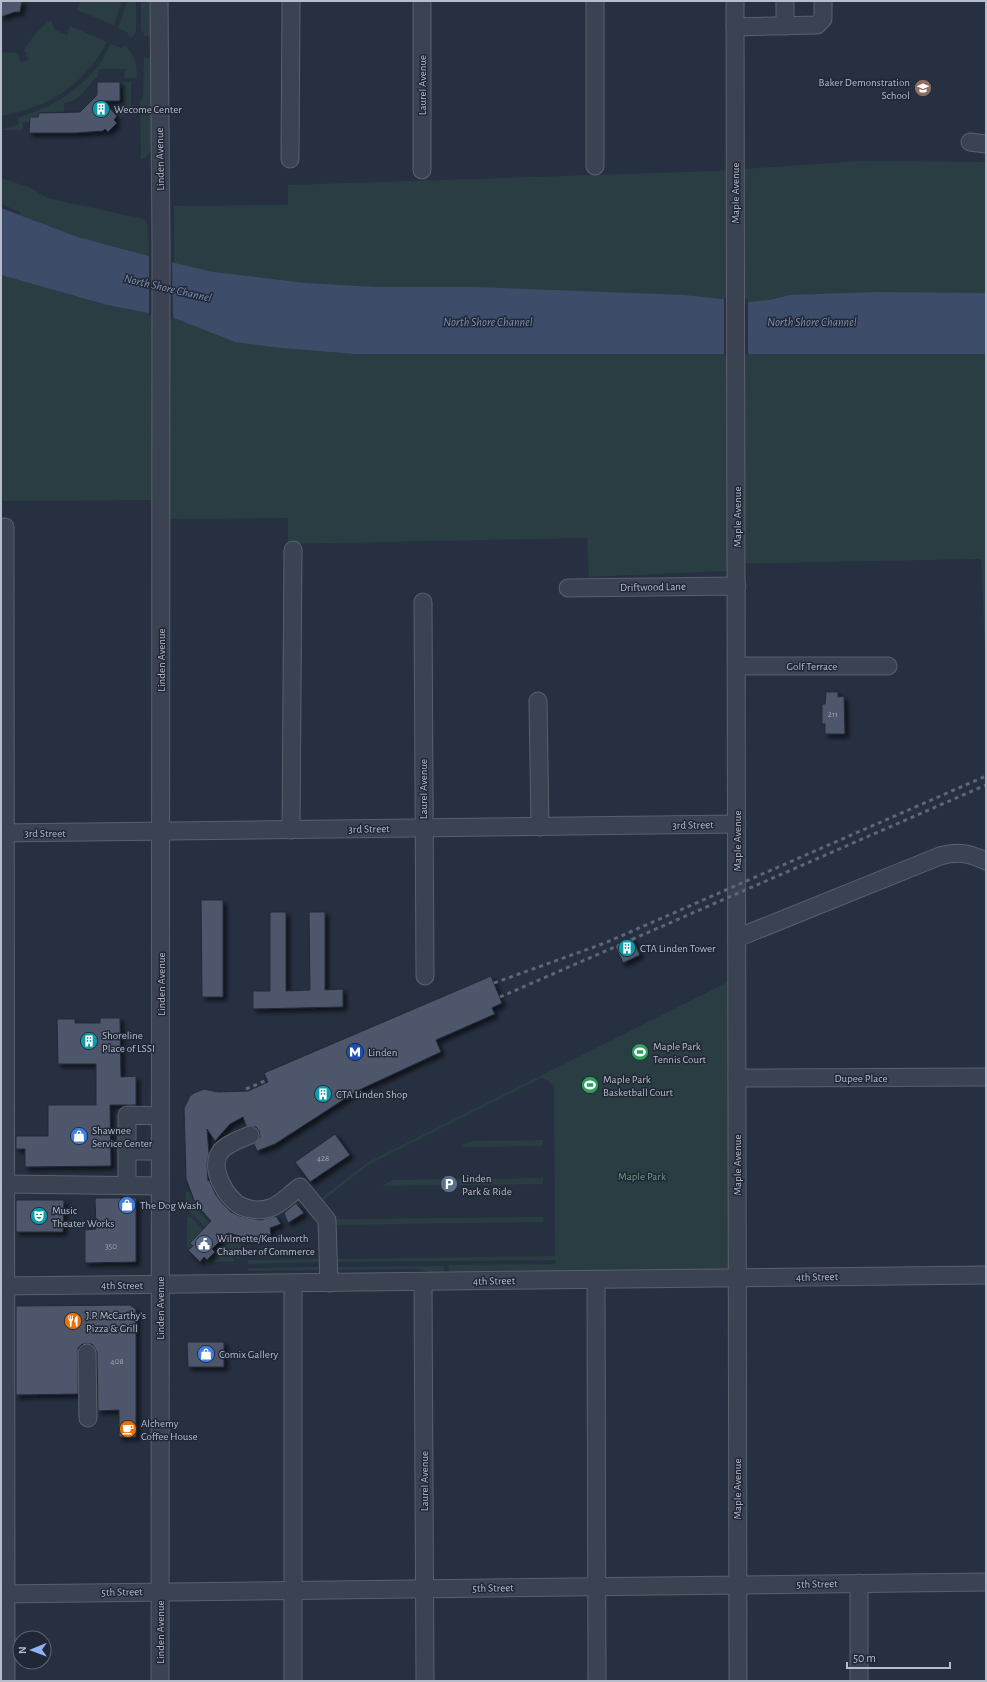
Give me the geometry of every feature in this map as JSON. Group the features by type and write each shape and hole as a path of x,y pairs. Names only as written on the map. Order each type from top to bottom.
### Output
{"street":[{"name":"Linden Avenue","path":"159,1 162,832 160,1116 160,1681"},
{"path":"290,159 291,1"},
{"name":"Laurel Avenue","path":"422,1 422,170"},
{"path":"595,1 595,166"},
{"name":"Maple Avenue","path":"735,1 738,1681"},
{"path":"785,1 785,26"},
{"path":"735,27 817,25 823,19 824,1"},
{"path":"5,527 3,833 6,1184 3,1286 4,1594 6,1681"},
{"path":"291,830 293,550"},
{"name":"Driftwood Lane","path":"568,588 737,586"},
{"name":"Laurel Avenue","path":"423,602 423,829 425,976"},
{"name":"Golf Terrace","path":"737,666 888,666"},
{"path":"538,701 540,827"},
{"name":"3rd Street","path":"3,833 737,824"},
{"path":"737,938 940,856 953,852 970,854 986,861"},
{"name":"Dupee Place","path":"737,1078 986,1077"},
{"path":"127,1186 126,1115 160,1116"},
{"path":"250,1135 228,1145 217,1157 217,1174 222,1186 232,1199 242,1207 259,1209 272,1208 300,1187 327,1220 328,1283"},
{"path":"127,1151 160,1151"},
{"path":"6,1184 160,1186"},
{"name":"4th Street","path":"3,1286 986,1275"},
{"path":"596,1280 597,1681"},
{"name":"Laurel Avenue","path":"423,1282 425,1681"},
{"path":"293,1283 293,1681"},
{"path":"87,1353 88,1418"},
{"name":"5th Street","path":"4,1594 986,1582"},
{"path":"859,1583 859,1681"}],"green space":[{"path":"81,1 122,1 114,25 77,10"},
{"path":"127,1 136,1 136,31 135,35 131,38 127,32 119,28"},
{"path":"141,1 152,1 152,37 144,36 144,33 141,30"},
{"path":"51,20 55,30 67,35 70,26 107,42 87,71 63,92 35,107 1,116 1,52 17,53 21,62 27,60 29,58 26,56 27,53 24,51 27,46 39,30"},
{"path":"111,44 121,48 126,46 135,61 137,78 124,78 125,69 99,69 98,77 95,78 82,94 70,102 64,103 64,112 39,113 38,117 30,117 30,122 23,122 23,130 1,130 19,124 17,118 52,104 72,92 99,65"},
{"path":"144,58 152,58 152,146 149,155 146,158 141,159 140,101 143,98"},
{"path":"122,82 131,82 131,108 120,119 116,114 119,111 119,102 122,102"},
{"path":"860,161 986,162 986,675 981,559 727,564 727,571 589,577 587,538 288,544 288,518 169,519 169,500 1,501 1,275 107,305 174,318 174,206 288,205 288,185 715,171"},
{"path":"1,178 29,187 47,198 144,219 148,225 149,256 78,237 19,215 20,212 1,204"},
{"name":"Maple Park","path":"728,982 730,1260 727,1268 721,1270 449,1274 448,1265 555,1264 556,1260 335,1262 335,1259 555,1256 554,1090 552,1085 546,1079 541,1078 368,1165 321,1202 319,1200 367,1163"},
{"path":"543,1140 543,1146 462,1147 462,1145 471,1141"},
{"path":"543,1178 543,1184 382,1186 392,1180"},
{"path":"190,1191 201,1210 219,1226 206,1228 186,1208 186,1192"},
{"path":"190,1216 206,1233 190,1243 193,1246 192,1247 187,1247 187,1217"},
{"path":"543,1217 544,1222 335,1225 335,1222 338,1219"},
{"path":"226,1231 241,1236 240,1258 237,1258 224,1244 224,1234"},
{"path":"221,1247 234,1259 234,1261 204,1263 204,1257 207,1259"},
{"path":"320,1259 320,1262 248,1264 248,1260"},
{"path":"444,1266 444,1274 437,1274 417,1269 337,1270 336,1267"},
{"path":"319,1267 318,1270 248,1271 248,1268"}],"water":[{"name":"North Shore Channel","path":"1,208 78,237 175,263 213,272 306,283 376,287 476,287 684,295 749,302 770,300 790,295 876,292 986,293 986,354 356,354 281,348 235,342 174,318 107,305 1,275"}],"pier":[{"path":"149,254 172,261 173,320 149,315"},
{"path":"724,298 748,299 748,355 724,356"}],"building":[{"path":"1,1 22,1 20,12 15,12 1,17"},
{"name":"Wecome Center","path":"97,82 120,82 120,101 103,101 117,116 114,120 117,123 108,132 105,129 103,131 76,133 29,133 30,117 38,117 39,113 80,112 97,95"},
{"path":"826,692 838,692 838,697 844,696 845,734 825,734 825,724 822,724 822,704 825,704"},
{"path":"201,900 223,900 223,997 202,997"},
{"path":"270,912 286,912 286,991 310,990 309,912 325,912 325,990 343,989 343,1007 253,1009 253,991 270,991"},
{"name":"CTA Linden Tower","path":"632,937 640,955 623,963 615,946"},
{"path":"491,976 502,1003 492,1008 495,1014 436,1040 441,1052 357,1091 275,1144 257,1151 254,1144 260,1137 259,1131 256,1127 246,1126 243,1117 230,1124 215,1141 207,1129 209,1153 207,1164 208,1181 209,1180 216,1195 223,1204 231,1212 240,1216 260,1220 276,1216 281,1224 270,1228 271,1235 251,1237 251,1239 228,1233 212,1249 215,1252 207,1260 204,1257 200,1262 188,1250 193,1246 190,1243 211,1221 194,1200 186,1179 184,1108 190,1096 204,1089 218,1092 248,1091 268,1082 264,1073"},
{"path":"100,1018 120,1018 121,1077 136,1076 136,1105 110,1105 111,1166 25,1167 25,1149 16,1149 16,1136 48,1136 48,1105 96,1105 96,1064 58,1064 57,1019 75,1019 75,1023 100,1023"},
{"path":"335,1134 350,1155 310,1182 295,1162"},
{"path":"95,1198 136,1198 136,1262 85,1263 85,1230 96,1229"},
{"name":"Music Theater Works","path":"16,1200 64,1200 63,1232 16,1232"},
{"path":"296,1203 304,1213 288,1223 284,1213"},
{"path":"130,1305 136,1309 136,1437 119,1437 119,1410 98,1411 97,1353 92,1344 82,1344 78,1348 78,1394 16,1395 16,1306"},
{"name":"Comix Gallery","path":"187,1342 224,1342 224,1367 188,1367"}],"railway":[{"path":"494,983 605,943 986,776"},
{"path":"500,997 986,785"},
{"path":"246,1089 267,1080"}],"place":[{"name":"Baker Demonstration School","path":"923,88"},
{"name":"Wecome Center","path":"101,109"},
{"name":"CTA Linden Tower","path":"627,948"},
{"name":"Shoreline Place of LSSI","path":"89,1041"},
{"name":"Linden","path":"355,1052"},
{"name":"Maple Park Tennis Court","path":"640,1052"},
{"name":"Maple Park Basketball Court","path":"590,1085"},
{"name":"CTA Linden Shop","path":"323,1094"},
{"name":"Shawnee Service Center","path":"79,1136"},
{"name":"Linden Park & Ride","path":"449,1184"},
{"name":"The Dog Wash","path":"127,1205"},
{"name":"Music Theater Works","path":"39,1216"},
{"name":"Wilmette/Kenilworth Chamber of Commerce","path":"204,1244"},
{"name":"J.P. McCarthy's Pizza & Grill","path":"73,1321"},
{"name":"Comix Gallery","path":"206,1354"},
{"name":"Alchemy Coffee House","path":"128,1429"}]}
